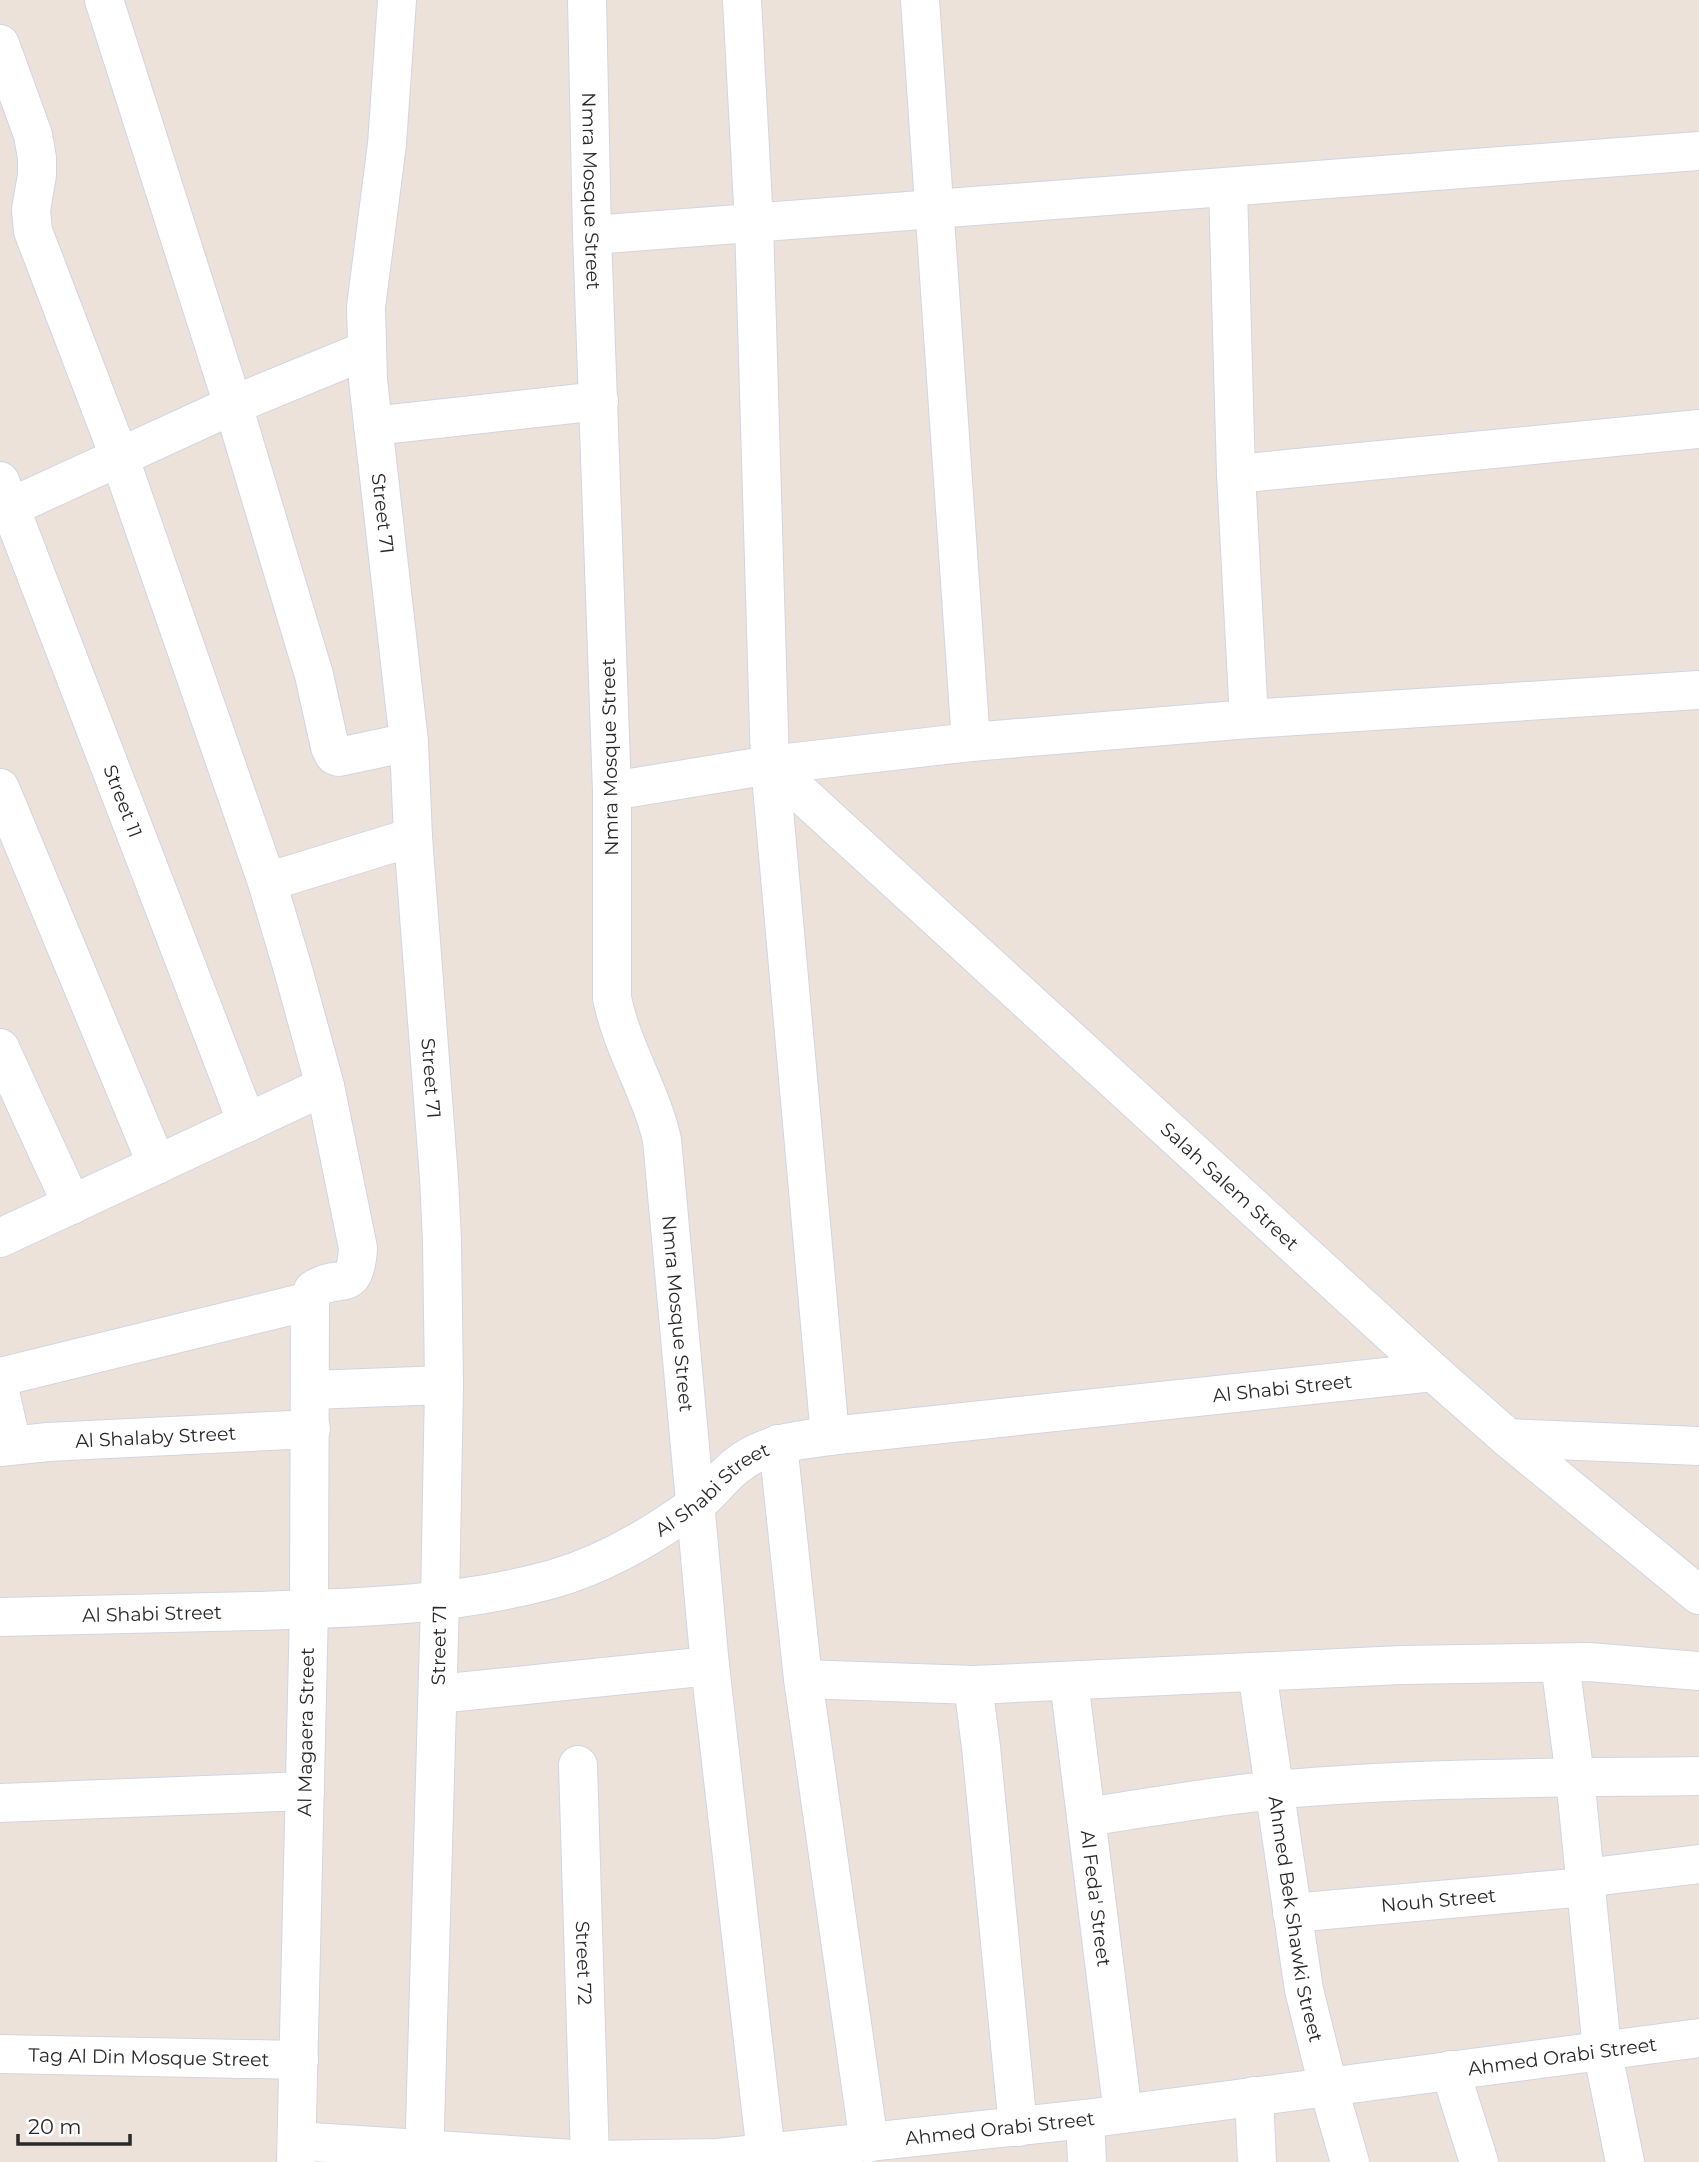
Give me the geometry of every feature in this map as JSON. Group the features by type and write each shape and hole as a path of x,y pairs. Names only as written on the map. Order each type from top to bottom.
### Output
{"street":[{"path":"104,0 233,405 314,675 334,755 341,757 409,742"},
{"name":"Street 71","path":"397,0 387,144 366,307 373,426 409,742 413,837 439,1178 444,1385 425,2155"},
{"name":"Nmra Mosque Street","path":"587,0 592,235 612,791 612,998 616,1020 657,1115 662,1140 710,1666 766,2158"},
{"path":"742,0 754,223 770,765 830,1436"},
{"path":"920,0 971,742"},
{"path":"0,44 33,135 37,166 31,210 33,231 119,456 267,882 325,1086 358,1248 353,1276 320,1285 313,1290 310,1301 0,1377"},
{"path":"592,235 1699,150"},
{"path":"1228,188 1236,474 1249,719"},
{"path":"4,500 119,456 367,350"},
{"path":"373,426 599,401"},
{"path":"1236,474 1699,429"},
{"name":"Street 11","path":"4,500 247,1123"},
{"path":"612,791 770,765 971,742 1249,719 1699,690"},
{"name":"Salah Salem Street","path":"770,765 1433,1372 1508,1438 1699,1595"},
{"path":"0,788 157,1165"},
{"path":"267,882 413,837"},
{"path":"0,1048 72,1205"},
{"path":"0,1238 325,1086"},
{"name":"Al Magaera Street","path":"296,2151 309,1610 310,1301"},
{"name":"Al Shabi Street","path":"0,1617 309,1610 440,1602 554,1579 605,1560 653,1535 697,1504 736,1466 756,1453 778,1444 830,1436 1433,1372"},
{"path":"311,1390 444,1385"},
{"path":"0,1392 6,1446"},
{"name":"Al Shalaby Street","path":"6,1446 311,1429"},
{"path":"1508,1438 1699,1446"},
{"path":"778,1444 803,1679 869,2143"},
{"path":"803,1679 973,1685 1402,1665 1589,1662 1699,1671"},
{"path":"1560,1663 1575,1777 1602,2049 1625,2162"},
{"path":"438,1694 710,1666"},
{"name":"Ahmed Bek Shawki Street","path":"1257,1672 1304,1990 1350,2162"},
{"name":"Al Feda' Street","path":"1069,1681 1123,2114"},
{"path":"973,1685 983,1761 1018,2127"},
{"name":"Street 72","path":"578,1765 590,2160"},
{"path":"1086,1817 1273,1790 1423,1781 1699,1776"},
{"path":"0,1803 305,1791"},
{"name":"Nouh Street","path":"1292,1913 1585,1882 1699,1864"},
{"name":"Ahmed Orabi Street","path":"296,2151 590,2160 766,2158 1699,2038"},
{"name":"Tag Al Din Mosque Street","path":"0,2054 299,2060"},
{"path":"1450,2070 1479,2162"},
{"path":"1254,2096 1257,2162"},
{"path":"1085,2119 1087,2162"}]}
